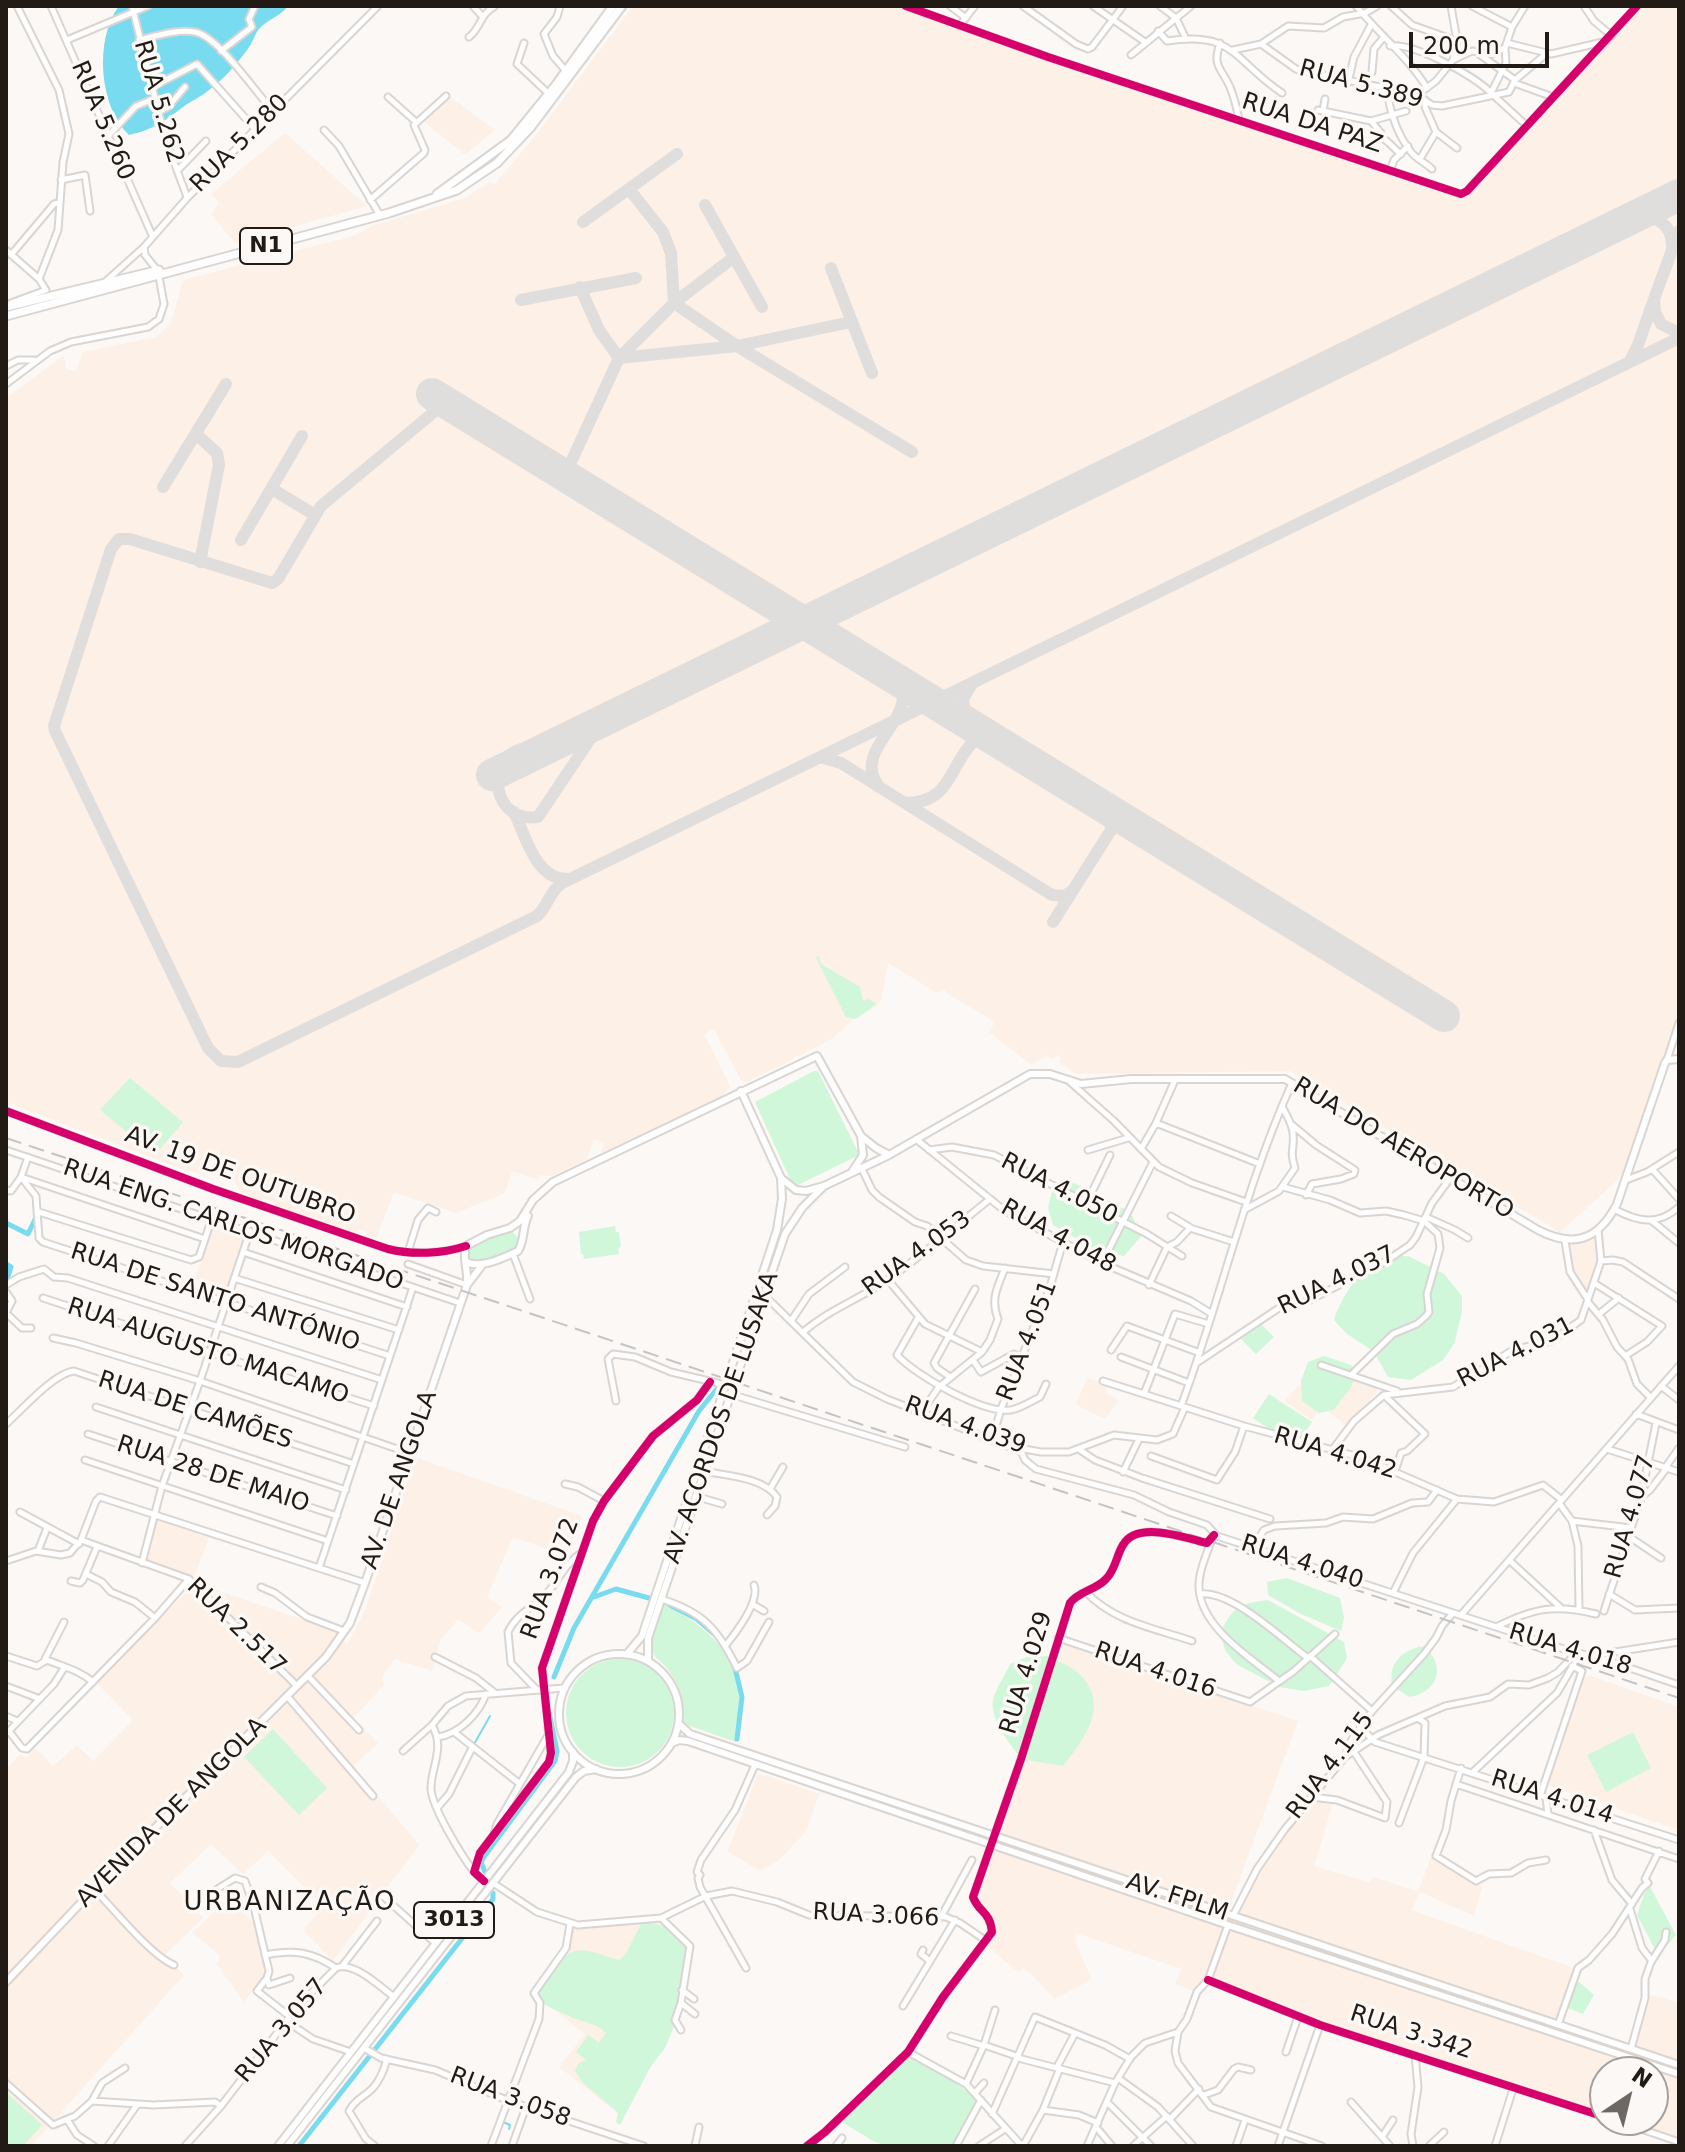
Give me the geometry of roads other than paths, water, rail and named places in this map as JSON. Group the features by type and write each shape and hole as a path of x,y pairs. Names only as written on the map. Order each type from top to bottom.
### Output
{"highway":[{"name":"N1","path":"6,316 437,195 511,140 615,9"},
{"name":"N1","path":"6,306 158,273 389,213 448,194 473,182 497,163 531,127 615,9"}],"main road":[{"path":"467,1285 466,1246 518,1223 538,1194 553,1182 817,1056 861,1136 889,1155"},
{"path":"1565,1241 1576,1240 1598,1230 1614,1209 1667,1060 1679,1059"},
{"name":"RUA DO AEROPORTO","path":"824,1186 889,1155 1030,1074 1050,1074 1081,1084 1131,1079 1266,1077 1292,1082 1538,1230 1565,1241"},
{"path":"741,1091 781,1178 796,1190 806,1191 824,1186"},
{"path":"851,1173 863,1155 861,1136"},
{"name":"AV. ACORDOS DE LUSAKA","path":"627,1654 642,1636 777,1230 782,1199 781,1178"},
{"name":"AV. ACORDOS DE LUSAKA","path":"648,1661 648,1638 763,1294 791,1223 824,1186"},
{"path":"466,1260 474,1265 483,1264 513,1254 521,1246 526,1221 538,1194"},
{"path":"510,1228 522,1237"},
{"path":"462,1300 467,1285 483,1264"},
{"name":"AV. DE ANGOLA","path":"337,1643 365,1583 462,1300"},
{"name":"AVENIDA DE ANGOLA","path":"6,1982 337,1643"},
{"path":"627,1654 658,1668 673,1688 679,1724 663,1756 638,1771 609,1773 596,1769 573,1752 560,1728 559,1714 564,1688 580,1668 602,1656 627,1654"},
{"name":"AV. FPLM","path":"679,1724 690,1734 1228,1925 1679,2074"},
{"path":"672,1743 683,1740 989,1841"},
{"path":"550,1803 572,1767 573,1752"},
{"path":"550,1803 584,1771 596,1769"},
{"name":"3013","path":"351,2052 484,1881 550,1803"},
{"name":"3013","path":"369,2049 550,1803"},
{"name":"AV. FPLM","path":"989,1841 1013,1843 1679,2065"},
{"path":"1258,1934 1261,1925"},
{"path":"1459,2002 1461,1993"},
{"path":"287,2146 369,2049"},
{"path":"278,2146 351,2052"}],"street":[{"path":"17,6 54,80 69,134 65,145 58,230 39,279"},
{"name":"RUA 5.260","path":"51,6 152,235"},
{"name":"RUA 5.262","path":"132,6 154,99 188,197"},
{"path":"67,40 148,6"},
{"path":"221,51 252,27 249,19 255,6"},
{"name":"RUA 5.280","path":"103,284 144,247 188,197 378,6"},
{"path":"473,6 482,16"},
{"path":"469,37 474,34 482,16 495,6"},
{"path":"560,6 557,17 544,34 553,56 566,71"},
{"name":"RUA DA PAZ","path":"906,6 1239,121 1464,194 1637,6"},
{"path":"950,6 966,18"},
{"path":"959,26 975,6"},
{"path":"1023,6 1076,44 1088,49 1123,6"},
{"path":"1093,6 1145,42"},
{"path":"1160,6 1176,18 1186,39"},
{"path":"1131,55 1191,6"},
{"path":"1356,6 1410,64 1427,88"},
{"path":"1233,50 1261,44 1288,26 1320,29 1343,17 1377,6"},
{"path":"1391,6 1410,24 1457,41"},
{"path":"1450,62 1457,41 1451,6"},
{"path":"1472,6 1512,27"},
{"path":"1492,94 1507,58 1506,46 1512,27 1525,6"},
{"path":"1506,46 1546,54 1610,38 1584,6"},
{"path":"1348,83 1355,55 1372,24"},
{"path":"1158,31 1167,41 1202,38 1220,43 1233,50 1255,73 1282,93"},
{"path":"139,40 196,32 246,76 273,111"},
{"path":"1372,72 1374,49 1383,38"},
{"path":"524,43 517,64 549,94"},
{"path":"1220,43 1217,65 1230,86 1239,121"},
{"name":"RUA 5.389","path":"1261,44 1296,69 1348,83 1417,95 1442,106 1509,92 1514,82 1546,54"},
{"path":"1390,46 1396,44 1450,62 1478,81 1526,125"},
{"name":"RUA 5.389","path":"1417,95 1440,77 1450,62 1472,51 1491,54 1506,46"},
{"path":"1472,51 1514,82 1553,97"},
{"path":"152,87 197,64 255,129"},
{"path":"158,112 168,107 185,87"},
{"path":"1387,90 1392,116 1408,146 1432,169"},
{"path":"370,200 424,153 415,131 416,122 446,96"},
{"path":"388,97 416,122"},
{"path":"108,136 136,106 154,99"},
{"path":"1325,99 1320,110 1371,121 1406,111"},
{"path":"1425,100 1436,132 1457,148"},
{"path":"1371,121 1381,133 1380,137 1389,141 1393,149 1401,154"},
{"path":"324,130 339,146 378,212"},
{"path":"1420,159 1436,132"},
{"path":"177,171 206,141"},
{"path":"1390,171 1394,160 1408,146"},
{"path":"61,180 85,175 90,211"},
{"path":"6,306 45,293 39,279 8,253 54,204 60,202"},
{"path":"6,384 34,360 71,342 153,324 163,313 164,304 158,273 145,255 144,247"},
{"path":"6,366 18,360 34,360"},
{"path":"1667,1060 1679,1023"},
{"path":"1141,1149 1175,1080"},
{"path":"1070,1082 1114,1121 1153,1162 1192,1183 1246,1202"},
{"name":"RUA 4.039","path":"763,1294 853,1382 992,1440 1041,1452 1079,1450 1114,1435 1157,1440 1171,1435 1183,1406 1246,1202 1292,1082"},
{"path":"1243,1211 1283,1187 1295,1168 1291,1155 1294,1141 1291,1124 1282,1106"},
{"name":"AV. 19 DE OUTUBRO","path":"6,1111 264,1208 388,1249 443,1252 466,1246"},
{"path":"1156,1123 1260,1164"},
{"path":"1291,1124 1316,1145 1355,1170 1354,1174 1341,1179 1312,1184 1306,1195"},
{"path":"1088,1150 1128,1138"},
{"name":"RUA 4.048","path":"916,1139 1005,1211 1102,1263 1191,1301 1212,1314"},
{"name":"RUA 4.050","path":"928,1150 952,1147 994,1155 1087,1202 1182,1256"},
{"name":"RUA ENG. CARLOS MORGADO","path":"6,1150 413,1287 462,1300"},
{"path":"1626,1180 1652,1169 1679,1152"},
{"path":"1087,1202 1110,1155"},
{"path":"6,1190 11,1191 21,1177 28,1157"},
{"path":"1102,1263 1153,1162"},
{"path":"862,1169 879,1197 915,1222 927,1226 974,1264 1054,1274"},
{"path":"1652,1169 1679,1199"},
{"path":"21,1177 36,1196 39,1212 191,1260 196,1259 212,1218"},
{"path":"21,1177 205,1239"},
{"name":"RUA 4.037","path":"1197,1362 1279,1308 1306,1302 1386,1261 1413,1241 1436,1196 1451,1177"},
{"path":"1283,1187 1330,1200 1360,1213 1386,1211 1425,1219 1468,1238"},
{"name":"RUA 4.053","path":"803,1332 829,1311 888,1280 990,1199"},
{"path":"1614,1209 1637,1219 1652,1221 1667,1218 1679,1207"},
{"path":"408,1252 421,1214 428,1208 436,1212"},
{"name":"RUA DE SANTO ANTÓNIO","path":"39,1212 40,1241 390,1356"},
{"path":"1171,1216 1192,1228 1234,1242"},
{"path":"1352,1374 1393,1334 1423,1321 1429,1312 1426,1300 1440,1248 1438,1234 1425,1219"},
{"path":"1652,1221 1679,1243"},
{"path":"1149,1285 1167,1247 1192,1228"},
{"name":"RUA 4.031","path":"1333,1449 1354,1421 1384,1395 1398,1391 1446,1389 1519,1348 1551,1341 1581,1320 1601,1261 1598,1230"},
{"path":"142,1563 162,1486 250,1231"},
{"path":"1565,1241 1570,1272 1625,1356 1637,1384 1651,1398"},
{"name":"RUA 4.051","path":"992,1440 1063,1242"},
{"path":"243,1252 407,1307"},
{"path":"443,1252 466,1260"},
{"path":"513,1254 530,1299"},
{"path":"1601,1261 1613,1260 1630,1266 1679,1299"},
{"path":"408,1264 467,1285"},
{"path":"791,1321 809,1294 845,1267"},
{"path":"922,1411 939,1387 982,1352 998,1320 994,1295 1005,1268"},
{"path":"8,1284 44,1269 55,1277 68,1278 382,1380"},
{"path":"234,1278 399,1330"},
{"path":"888,1280 918,1318 982,1352"},
{"path":"1594,1283 1662,1328 1625,1356"},
{"path":"319,1568 413,1287"},
{"path":"951,1377 934,1365 975,1289"},
{"path":"6,1292 12,1301 6,1313 22,1328 31,1328"},
{"name":"RUA AUGUSTO MACAMO","path":"43,1298 374,1406"},
{"path":"1599,1314 1619,1298"},
{"path":"1144,1394 1176,1313 1209,1324"},
{"path":"918,1318 897,1355 939,1387 994,1409 1010,1410 1038,1399 1046,1384"},
{"path":"1111,1350 1127,1326 1200,1353"},
{"path":"53,1338 200,1381 409,1453"},
{"path":"616,1401 608,1359 613,1354 635,1357 671,1372 726,1385"},
{"path":"973,1360 981,1372 1013,1354 1021,1357"},
{"path":"1121,1357 1189,1383"},
{"path":"1321,1365 1398,1391"},
{"path":"1461,1615 1679,1366"},
{"name":"RUA DE CAMÕES","path":"6,1424 46,1387 69,1371 354,1464"},
{"name":"RUA 4.042","path":"1103,1381 1244,1426 1333,1449 1457,1499 1494,1502 1543,1485 1560,1502"},
{"name":"RUA 3.072","path":"493,1837 549,1762 551,1753 540,1690 544,1659 604,1501 653,1436 697,1400 710,1382"},
{"path":"1661,1386 1679,1400"},
{"path":"730,1394 905,1447"},
{"path":"1384,1395 1425,1434 1407,1451 1401,1452 1395,1472"},
{"path":"96,1407 346,1490"},
{"path":"1636,1414 1679,1430"},
{"name":"RUA 4.077","path":"1604,1611 1641,1498 1656,1423"},
{"path":"1151,1456 1217,1480 1235,1452 1244,1426"},
{"name":"RUA 28 DE MAIO","path":"88,1434 337,1516"},
{"path":"1123,1472 1139,1439"},
{"path":"1641,1498 1679,1448"},
{"name":"RUA 4.040","path":"1020,1449 1025,1460 1036,1469 1134,1495 1169,1512 1202,1522 1210,1527 1214,1535 1461,1615"},
{"path":"1607,1449 1679,1472"},
{"path":"1079,1450 1123,1472 1270,1519"},
{"path":"85,1460 328,1541"},
{"path":"770,1489 783,1467"},
{"path":"704,1471 758,1483 770,1489 777,1497 775,1506 767,1515"},
{"path":"565,1484 578,1487 604,1501"},
{"path":"1252,1547 1268,1528 1326,1523 1343,1517 1373,1519 1412,1503 1428,1502 1437,1490"},
{"path":"695,1496 722,1504"},
{"path":"6,1561 38,1551 67,1554 80,1542 98,1498 365,1583"},
{"path":"1393,1593 1413,1553 1457,1499"},
{"path":"1560,1502 1572,1521 1578,1546 1579,1610"},
{"name":"RUA 2.517","path":"20,1512 80,1542 189,1579 297,1687"},
{"path":"1572,1521 1631,1528"},
{"path":"38,1551 47,1528"},
{"name":"RUA 4.029","path":"985,1940 992,1932 990,1916 973,1897 1070,1603 1073,1598 1107,1578 1124,1542 1130,1537 1167,1532 1207,1543 1214,1535"},
{"path":"1214,1535 1200,1579 1200,1594 1207,1613 1216,1629 1279,1681 1335,1634"},
{"path":"1628,1536 1661,1558"},
{"path":"71,1581 80,1583 97,1547"},
{"path":"540,1690 511,1663 508,1632 524,1610 548,1592 558,1575 582,1553"},
{"path":"1509,1560 1560,1607"},
{"path":"86,1574 102,1582 111,1592 135,1602 155,1618"},
{"path":"64,1668 7,1733 22,1748 27,1749 189,1579"},
{"path":"726,1645 752,1604 756,1594 754,1585"},
{"path":"261,1587 275,1593 307,1617 345,1631"},
{"path":"1086,1592 1095,1602 1124,1619 1192,1641"},
{"path":"1200,1594 1217,1596 1249,1614 1309,1657 1372,1711"},
{"path":"1609,1594 1635,1610 1679,1608"},
{"path":"661,1599 683,1606 704,1619 726,1645 737,1668 747,1661 769,1622"},
{"path":"752,1604 764,1611"},
{"path":"1496,1627 1539,1608 1560,1607 1596,1614"},
{"name":"RUA 4.115","path":"1233,1916 1257,1869 1310,1797 1345,1757 1360,1727 1424,1654 1454,1612"},
{"name":"RUA 4.018","path":"1461,1615 1679,1685"},
{"path":"6,1656 37,1666 45,1660 64,1622"},
{"name":"RUA 4.016","path":"1058,1638 1251,1701 1279,1681"},
{"path":"1595,1656 1679,1642"},
{"path":"1345,1757 1372,1739 1457,1702 1490,1697 1508,1684 1536,1683 1556,1674 1578,1654"},
{"path":"1473,1772 1543,1709 1563,1686 1578,1654"},
{"path":"435,1657 476,1678 496,1694"},
{"path":"45,1660 73,1669 93,1682"},
{"path":"1548,1814 1543,1797 1582,1671 1565,1664"},
{"path":"308,1676 359,1730"},
{"path":"6,1686 40,1699"},
{"path":"403,1751 458,1700 475,1694 564,1688"},
{"path":"438,1737 454,1732 477,1711 486,1694"},
{"path":"287,1696 373,1796"},
{"path":"6,1716 17,1721"},
{"path":"1399,1823 1424,1757 1425,1723 1418,1718"},
{"path":"432,1725 438,1737 439,1754 431,1789 437,1808 448,1835 484,1881"},
{"path":"1360,1727 1372,1739"},
{"path":"454,1732 520,1784"},
{"path":"474,1872 480,1853 493,1837 496,1826 548,1736"},
{"name":"RUA 4.014","path":"1372,1739 1679,1840"},
{"path":"437,1808 449,1794 472,1748"},
{"path":"1310,1797 1337,1800 1385,1818 1387,1802 1354,1752"},
{"path":"746,1968 706,1896 697,1872 735,1810 755,1765"},
{"path":"1461,1768 1436,1857 1476,1881 1489,1874 1511,1873 1528,1863 1546,1860"},
{"path":"1456,1784 1679,1859"},
{"path":"511,1800 519,1804"},
{"path":"1594,1830 1612,1880 1631,1906 1640,1943 1652,1961"},
{"path":"1558,2026 1578,1968 1608,1940 1648,1883 1645,1879 1659,1851"},
{"path":"941,1917 972,1860"},
{"path":"203,1898 235,1878 242,1878 254,1907 269,1971 257,1991 313,2039 351,2052"},
{"name":"RUA 3.066","path":"493,1883 537,1912 570,1924 661,1918 706,1896 732,1891 809,1915 941,1917 955,1920 985,1940"},
{"path":"94,1889 138,1935 174,1965"},
{"path":"384,1897 435,1943"},
{"path":"661,1918 690,1946 681,2003 675,2020 681,2030"},
{"path":"903,2006 955,1920"},
{"path":"343,1965 377,1921"},
{"path":"491,2146 539,2019 540,2003 534,1993 566,1948 570,1924"},
{"path":"1228,1925 1208,1980 1197,1992 1187,2019 1178,2032 1175,2051 1178,2063 1211,2107 1322,2146"},
{"path":"1631,2050 1645,1998 1645,1979 1666,1932"},
{"path":"807,2146 908,2052 985,1940"},
{"path":"923,1950 921,1954 930,1961"},
{"path":"265,1955 294,1952 314,1955 336,1968"},
{"name":"RUA 3.057","path":"185,2146 221,2106 288,2019 336,1968 343,1965 352,1968 394,1997"},
{"path":"267,1978 269,1985 290,1978"},
{"name":"RUA 3.342","path":"1208,1980 1320,2025 1589,2112"},
{"path":"682,1990 694,1999"},
{"path":"681,2003 695,2014"},
{"path":"966,2084 984,2046 995,2010"},
{"path":"992,2114 1035,2017 1105,2045 1130,2059"},
{"path":"1286,2052 1298,2017"},
{"path":"1278,2146 1320,2025"},
{"path":"1087,2146 1116,2081 1130,2059 1145,2043 1178,2032"},
{"path":"908,2052 966,2084 1023,2146 1043,2110 1058,2067 1074,2035"},
{"path":"951,2036 1018,2057 1116,2081 1169,2118 1193,2146"},
{"name":"RUA 3.058","path":"369,2049 387,2059 435,2070 508,2101 644,2146"},
{"path":"1413,2146 1411,2134 1418,2087 1415,2055"},
{"path":"375,2146 366,2139 349,2111 357,2098 370,2091 377,2082 387,2059"},
{"path":"6,2083 50,2125 68,2121 92,2101 102,2083 125,2068"},
{"path":"1133,2146 1202,2092 1218,2090 1234,2069 1251,2070"},
{"path":"975,2093 984,2083"},
{"path":"1495,2146 1513,2089"},
{"path":"956,2146 981,2100"},
{"path":"92,2101 137,2105 215,2102 221,2106"},
{"path":"1107,2102 1151,2146"},
{"path":"1351,2102 1389,2146"},
{"path":"108,2146 137,2105"},
{"path":"512,2146 526,2107"},
{"path":"1043,2110 1070,2113 1097,2125 1112,2146"},
{"path":"1239,2145 1245,2120"},
{"path":"1382,2137 1393,2120"},
{"path":"68,2121 77,2135 91,2145"},
{"path":"695,2146 699,2127"},
{"path":"979,2146 1005,2129"},
{"path":"1429,2146 1444,2132"},
{"path":"836,2146 842,2138"}],"water":[{"path":"119,6 288,6 259,29 230,72 203,95 158,124 129,135 111,108 103,72 106,36"}],"waterway":[{"path":"6,1223 28,1234 39,1211 39,1220"},
{"path":"6,1264 11,1267 6,1283"},
{"path":"554,1677 574,1628 699,1411 719,1383"},
{"path":"594,1597 616,1589 649,1598"},
{"path":"670,1605 697,1619 713,1633"},
{"path":"734,1664 742,1697 737,1739"},
{"path":"485,1872 481,1862 486,1854 555,1761 557,1751 549,1710"},
{"path":"485,1872 481,1862 486,1854 555,1761 557,1751 549,1712"},
{"path":"473,1746 490,1716"},
{"path":"299,2146 493,1899 493,1893"},
{"path":"665,1920 676,1913"},
{"path":"501,2121 510,2125 509,2129"}],"railway":[{"path":"6,1138 1679,1698"}],"district":[{"name":"URBANIZAÇÃO","path":"290,1903"}]}
